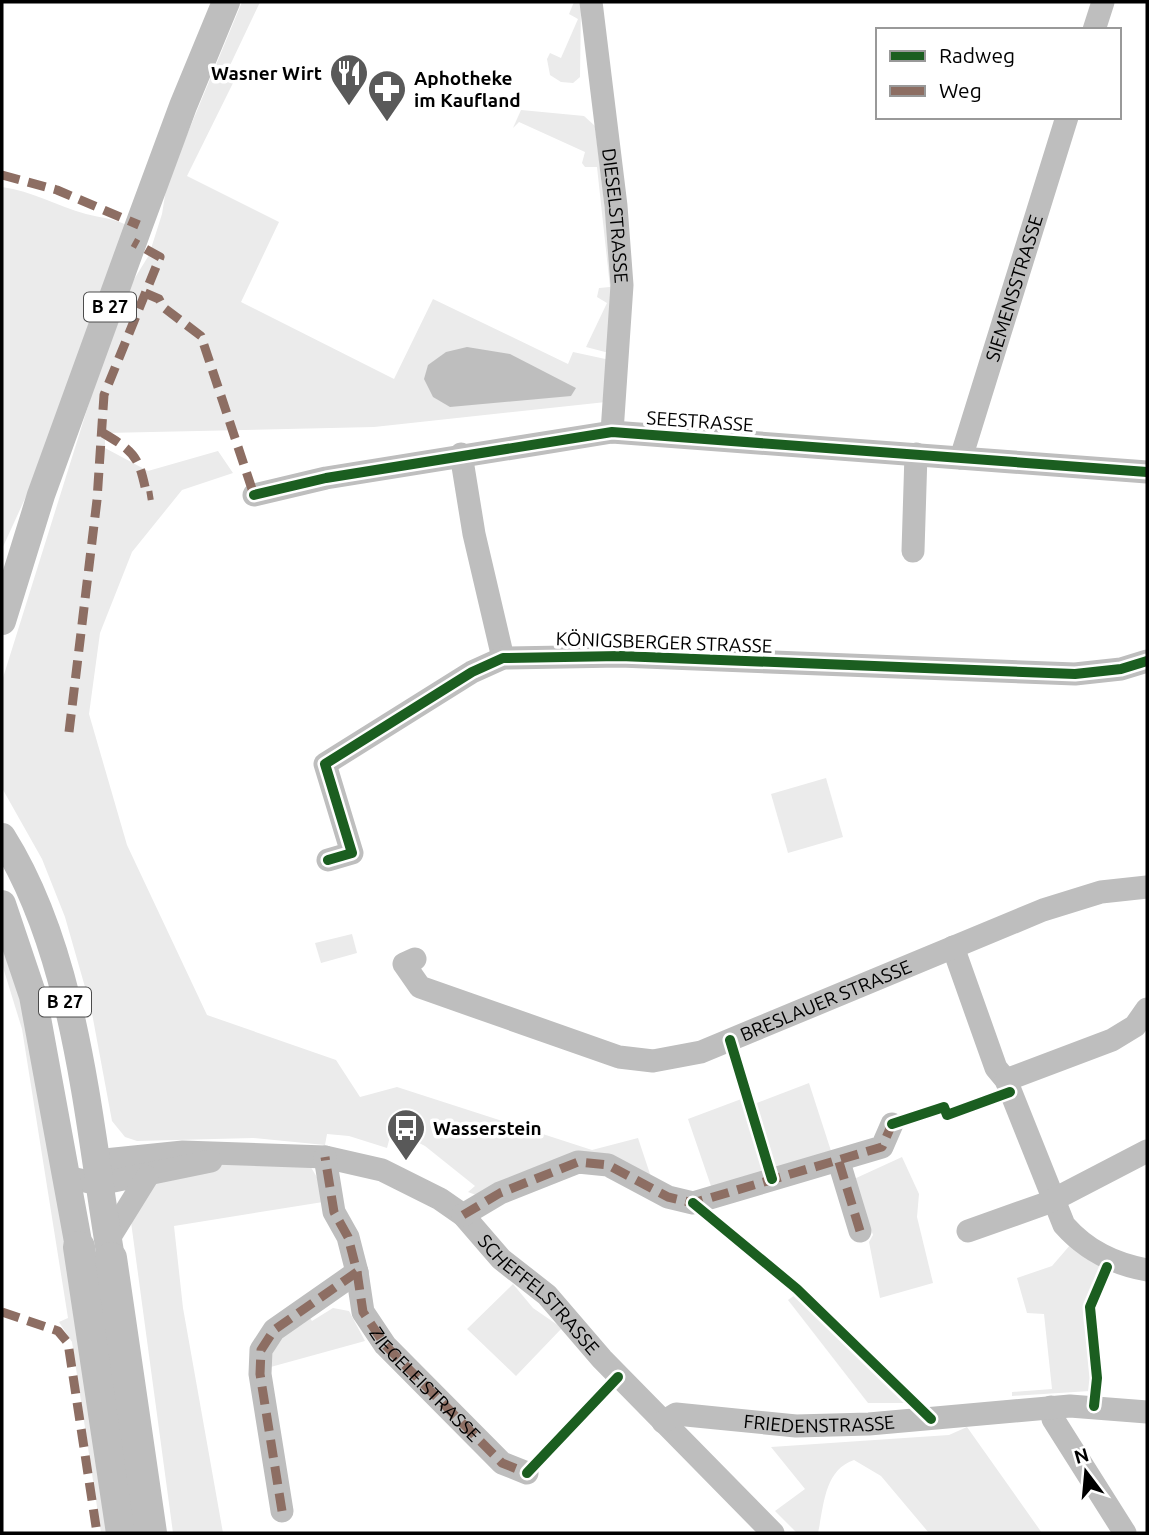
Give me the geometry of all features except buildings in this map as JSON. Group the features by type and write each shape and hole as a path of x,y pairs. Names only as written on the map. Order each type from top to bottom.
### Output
{"highway":[{"name":"B 27","path":"99,1248 122,1533"},
{"name":"B 27","path":"99,1248 151,1533"}],"main road":[{"name":"B 27","path":"2,618 41,495 139,225 183,106 226,2"},
{"name":"B 27","path":"2,818 6,844 40,918 59,976 97,1172 99,1248"},
{"name":"B 27","path":"2,904 33,996 66,1177 99,1248"},
{"path":"66,1177 97,1172"}],"street":[{"name":"DIESELSTRASSE","path":"591,2 616,205 622,285 612,432"},
{"path":"1095,28 1103,2"},
{"name":"SIEMENSSTRASSE","path":"961,458 1066,119"},
{"name":"SEESTRASSE","path":"254,495 326,478 461,454 612,432 1147,472"},
{"path":"461,454 474,534 503,658"},
{"path":"913,551 916,454"},
{"name":"KÖNIGSBERGER STRASSE","path":"328,860 352,853 325,764 472,672 503,658 620,656 1075,674 1121,669 1147,661"},
{"name":"BRESLAUER STRASSE","path":"415,959 404,964 420,987 619,1057 653,1061 701,1052 1044,910 1093,894 1147,887"},
{"path":"953,947 996,1068 1006,1080 1051,1200 1064,1225 1077,1239 1110,1260 1147,1270"},
{"path":"1006,1080 1112,1040 1135,1026 1147,1009"},
{"path":"463,1215 500,1193 578,1162 608,1165 668,1197 693,1203 839,1162 882,1147 891,1124"},
{"path":"968,1231 1051,1200 1147,1150"},
{"name":"SCHEFFELSTRASSE","path":"97,1172 183,1152 325,1157 382,1170 440,1199 463,1215 501,1259 547,1295 601,1359 773,1533"},
{"name":"SCHEFFELSTRASSE","path":"97,1172 147,1177 250,1153"},
{"name":"ZIEGELEISTRASSE","path":"325,1157 331,1202 348,1237 363,1312 385,1345 502,1463 527,1473"},
{"path":"839,1162 860,1231"},
{"path":"99,1248 147,1177"},
{"path":"282,1511 261,1378 261,1350 274,1330 357,1272"},
{"name":"FRIEDENSTRASSE","path":"663,1422 676,1414 796,1426 869,1424 1051,1407 1094,1406 1147,1412"},
{"path":"1051,1407 1053,1419 1125,1533"}],"shaded area":[{"path":"242,2 260,2 224,78 233,83 187,176 279,222 241,302 394,379 433,299 568,364 573,352 610,360 606,402 374,427 105,433 105,448 148,471 218,451 233,473 182,490 132,552 100,633 89,714 127,845 207,1015 336,1060 360,1097 397,1087 592,1150 638,1138 653,1183 611,1160 476,1195 468,1192 475,1186 425,1146 392,1129 387,1148 349,1136 327,1134 325,1145 253,1138 137,1141 125,1137 112,1121 91,1008 65,917 42,859 2,788 2,681 105,352 133,281 149,255 162,214 167,183"},
{"path":"574,2 581,2 580,77 573,83 561,82 550,75 547,59 550,53 561,58 578,19 569,14"},
{"path":"521,110 584,116 595,126 614,287 609,353 586,347 607,303 597,297 599,288 610,287 597,167 585,167 582,163 585,152 519,122 513,128"},
{"path":"2,187 128,226 49,446 2,549"},
{"path":"467,347 510,354 576,388 571,396 450,407 433,397 424,379 428,365 446,352"},
{"path":"826,778 843,837 788,853 771,794"},
{"path":"2,920 38,1049 110,1533 101,1533 72,1342 59,1322 68,1318 22,1029 2,964"},
{"path":"352,934 357,953 321,963 315,943"},
{"path":"809,1083 832,1154 774,1172 754,1104"},
{"path":"744,1098 766,1171 712,1189 688,1119"},
{"path":"902,1157 919,1194 917,1217 933,1283 880,1298 869,1242 873,1235 854,1179"},
{"path":"235,1162 309,1164 318,1179 323,1202 174,1226 183,1308 223,1533 173,1533 131,1222 146,1187 204,1167"},
{"path":"1071,1244 1103,1266 1083,1311 1084,1325 1088,1324 1094,1385 1090,1391 1012,1396 1012,1392 1052,1389 1044,1314 1027,1313 1017,1278 1052,1266"},
{"path":"513,1284 533,1308 562,1328 516,1376 467,1329"},
{"path":"798,1293 911,1403 868,1403 788,1300"},
{"path":"333,1308 349,1311 365,1341 267,1368 271,1344 308,1315 312,1321"},
{"path":"967,1427 1042,1533 929,1533 881,1476 854,1460 844,1465 831,1480 818,1533 797,1533 775,1511 805,1489 771,1447 949,1435"}],"marked path":[{"path":"2,175 57,190 139,225"},
{"path":"69,732 97,500 104,395 160,257 133,242"},
{"path":"145,293 159,299 163,307 201,336 254,495"},
{"path":"103,433 135,458 142,473 147,496 153,495"},
{"path":"463,1215 500,1193 578,1162 608,1165 668,1197 693,1203 882,1147 892,1124"},
{"path":"282,1511 260,1374 261,1350 274,1330 357,1272 348,1237 334,1212 325,1157"},
{"path":"839,1162 860,1231"},
{"path":"357,1272 363,1312 385,1345 502,1463 527,1473"},
{"path":"2,1312 58,1331 68,1343 97,1533"}],"cycle path":[{"path":"254,495 326,478 612,432 1147,472"},
{"path":"328,860 352,853 325,764 472,672 503,658 620,656 1075,674 1121,669 1147,661"},
{"path":"730,1040 772,1179"},
{"path":"892,1124 944,1107 947,1115 1010,1092"},
{"path":"693,1203 797,1289 931,1419"},
{"path":"1094,1406 1097,1378 1090,1307 1107,1267"},
{"path":"527,1473 618,1377"}],"place":[{"name":"Wasner Wirt","path":"349,107"},
{"name":"Aphotheke im Kaufland","path":"387,123"},
{"name":"Wasserstein","path":"406,1162"}]}
